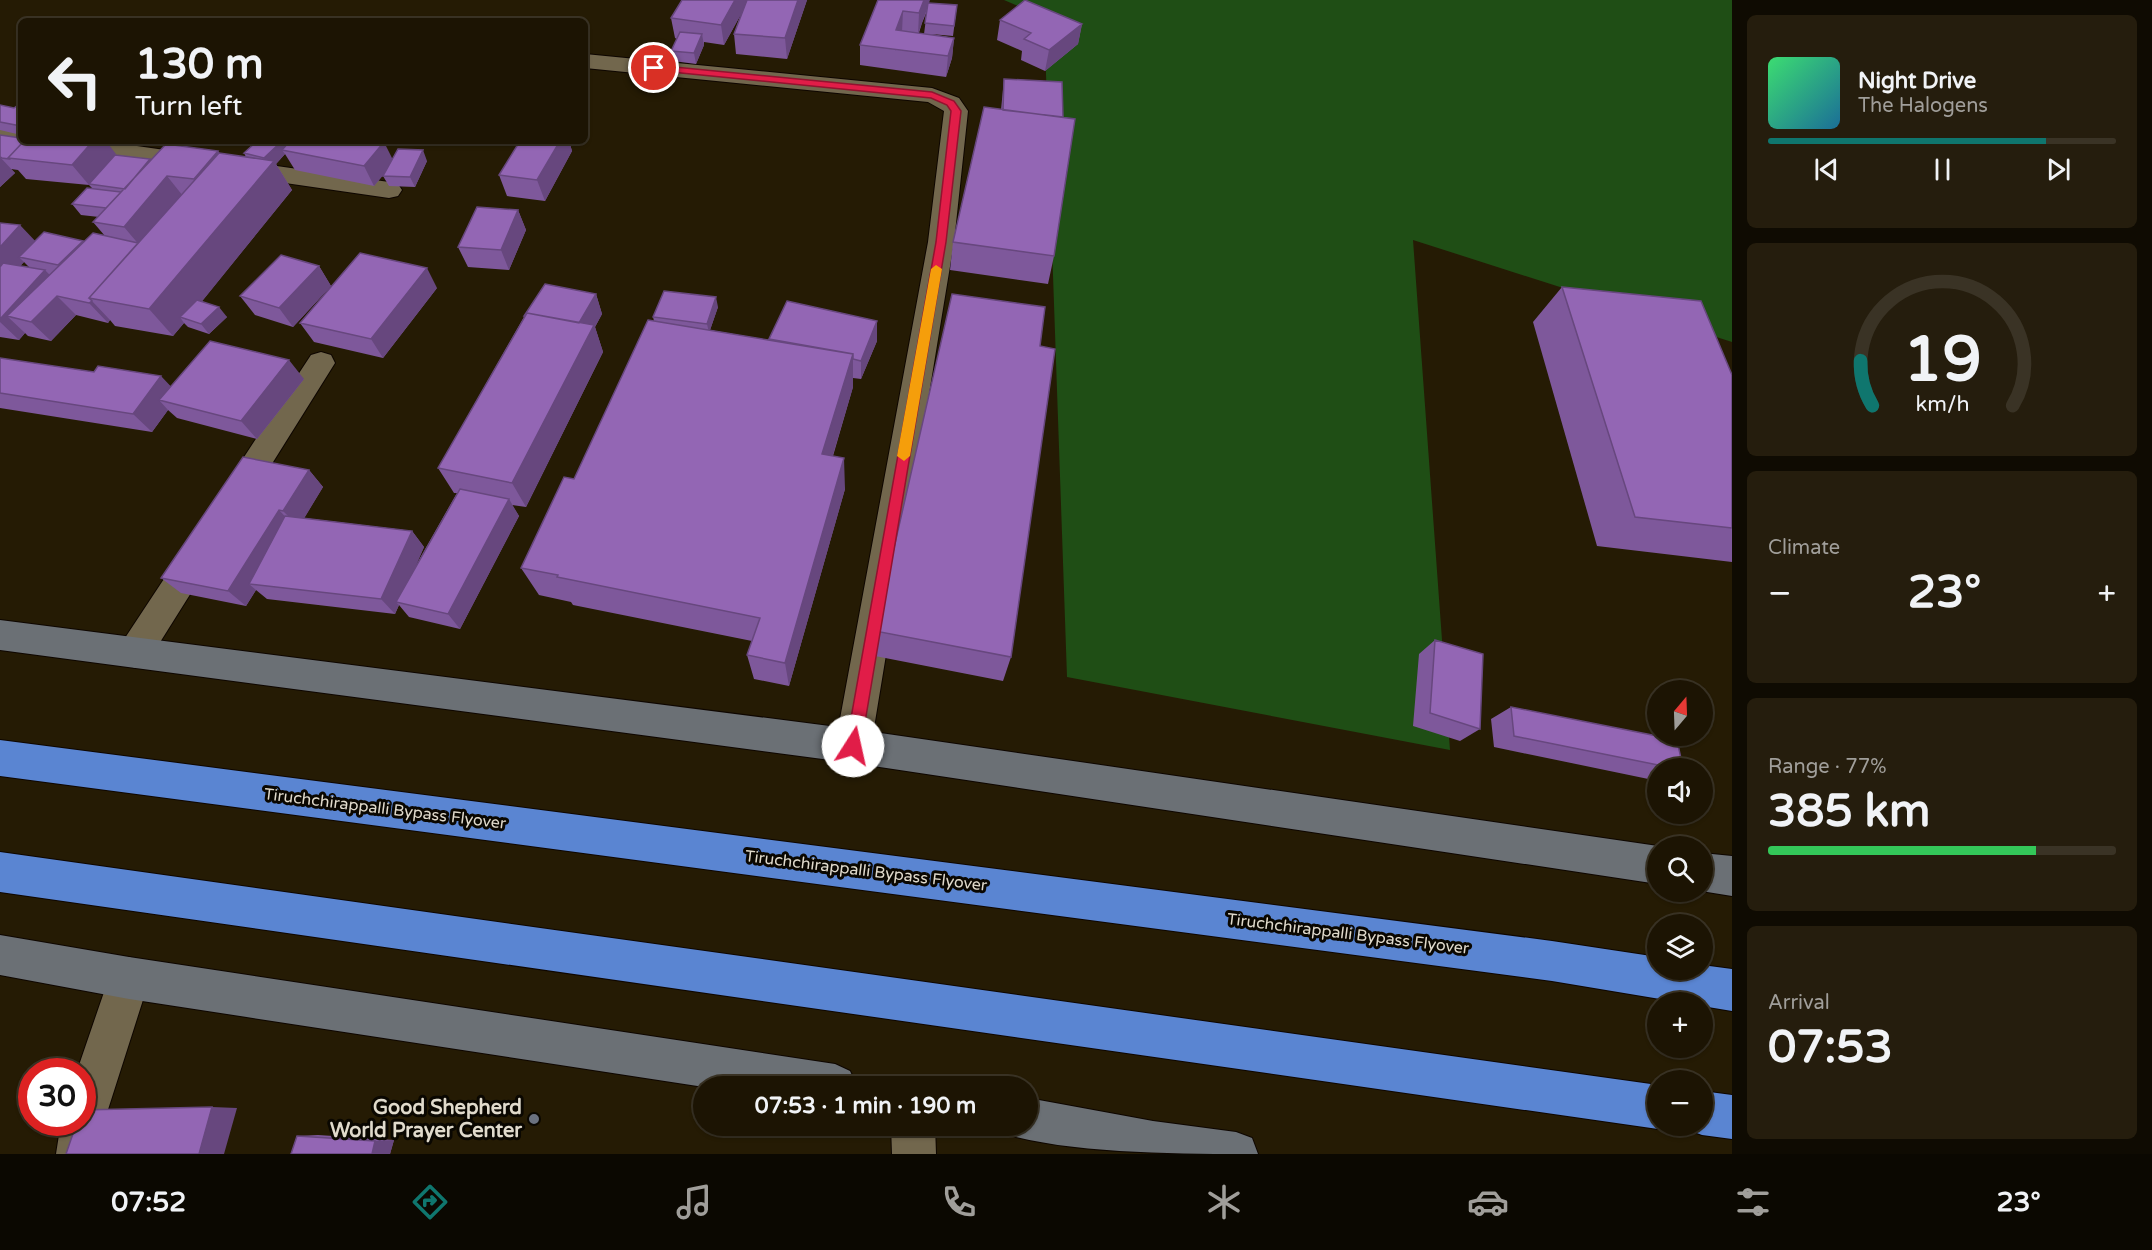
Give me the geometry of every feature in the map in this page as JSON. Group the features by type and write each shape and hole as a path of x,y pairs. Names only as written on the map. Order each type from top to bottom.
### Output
{"highway":[{"name":"Tiruchchirappalli Bypass Flyover","path":"0,758 1552,961 1732,990"},
{"path":"0,872 1647,1105"},
{"path":"1713,1114 1732,1117"}],"street":[{"path":"588,61 932,95 951,103 956,111 941,242 853,746"},
{"path":"0,134 18,137"},
{"path":"69,144 389,190"},
{"path":"135,652 321,363"},
{"path":"0,635 853,746 1647,863"},
{"path":"1713,873 1732,876"},
{"path":"0,955 129,978 770,1076"},
{"path":"78,1154 83,1119 129,978"},
{"path":"1038,1122 1154,1149 1236,1154"},
{"path":"913,1136 914,1154"}],"green space":[{"path":"1004,0 1732,0 1732,342 1413,240 1450,750 1067,677 1044,17"}],"building":[{"path":"682,0 735,0 721,25 671,18"},
{"path":"747,0 798,0 785,38 734,34"},
{"path":"878,0 924,0 919,13 903,11 896,30 954,38 948,56 860,45"},
{"path":"1025,0 1082,24 1049,50 1024,39 1031,33 1000,20"},
{"path":"928,3 957,5 954,26 925,23"},
{"path":"680,32 702,34 694,53 671,51"},
{"path":"1004,79 1062,82 1063,117 1003,110"},
{"path":"0,105 14,108 18,105 18,125 0,122"},
{"path":"984,107 1075,119 1054,256 953,242"},
{"path":"0,135 18,138 18,144 21,144 9,159 0,157"},
{"path":"21,144 90,144 72,165 8,158"},
{"path":"166,144 218,151 194,179 167,176 124,227 93,222"},
{"path":"254,144 279,144 264,158 244,153"},
{"path":"287,144 382,144 364,166 282,150"},
{"path":"518,144 558,144 537,180 499,175"},
{"path":"398,149 423,150 410,177 383,176"},
{"path":"219,153 274,161 149,309 89,298"},
{"path":"115,155 150,159 125,189 89,184"},
{"path":"87,188 121,192 106,208 72,204"},
{"path":"477,207 518,210 501,250 458,247"},
{"path":"0,223 20,225 0,247"},
{"path":"44,232 83,241 58,265 19,257"},
{"path":"93,233 138,243 89,298 92,301 89,303 57,296 31,322 7,316"},
{"path":"360,253 427,268 371,339 300,323"},
{"path":"281,255 319,266 279,308 240,296"},
{"path":"3,263 45,270 0,319 0,267"},
{"path":"545,284 596,294 579,323 527,313 524,316"},
{"path":"1562,287 1701,301 1732,375 1732,528 1635,517"},
{"path":"664,291 716,297 707,324 653,317"},
{"path":"952,294 1045,307 1040,346 1055,349 1011,657 875,631"},
{"path":"197,300 219,307 201,324 180,317"},
{"path":"787,301 877,321 861,361 853,359 853,354 769,339"},
{"path":"527,313 594,325 512,483 438,468"},
{"path":"648,320 853,354 822,454 844,458 785,663 747,655 760,618 521,568 564,477 574,479"},
{"path":"210,341 289,360 241,421 159,400"},
{"path":"0,358 94,372 98,366 161,376 133,414 0,393"},
{"path":"243,457 309,470 283,511 279,510 228,591 161,578"},
{"path":"460,489 509,499 448,614 396,602"},
{"path":"285,516 412,531 381,599 249,584"},
{"path":"1435,640 1483,654 1480,729 1430,713"},
{"path":"1511,707 1647,734 1647,746 1678,746 1681,758 1647,758 1647,763 1514,736"},
{"path":"212,1107 199,1154 66,1154 72,1136 96,1136 96,1110"},
{"path":"297,1136 375,1141 372,1154 291,1154"}],"slow traffic":[{"path":"904,456 936,269"}],"place":[{"name":"Good Shepherd World Prayer Center","path":"534,1119"}],"route":[{"path":"654,68 932,95 951,103 956,111 941,242 853,746"}]}
